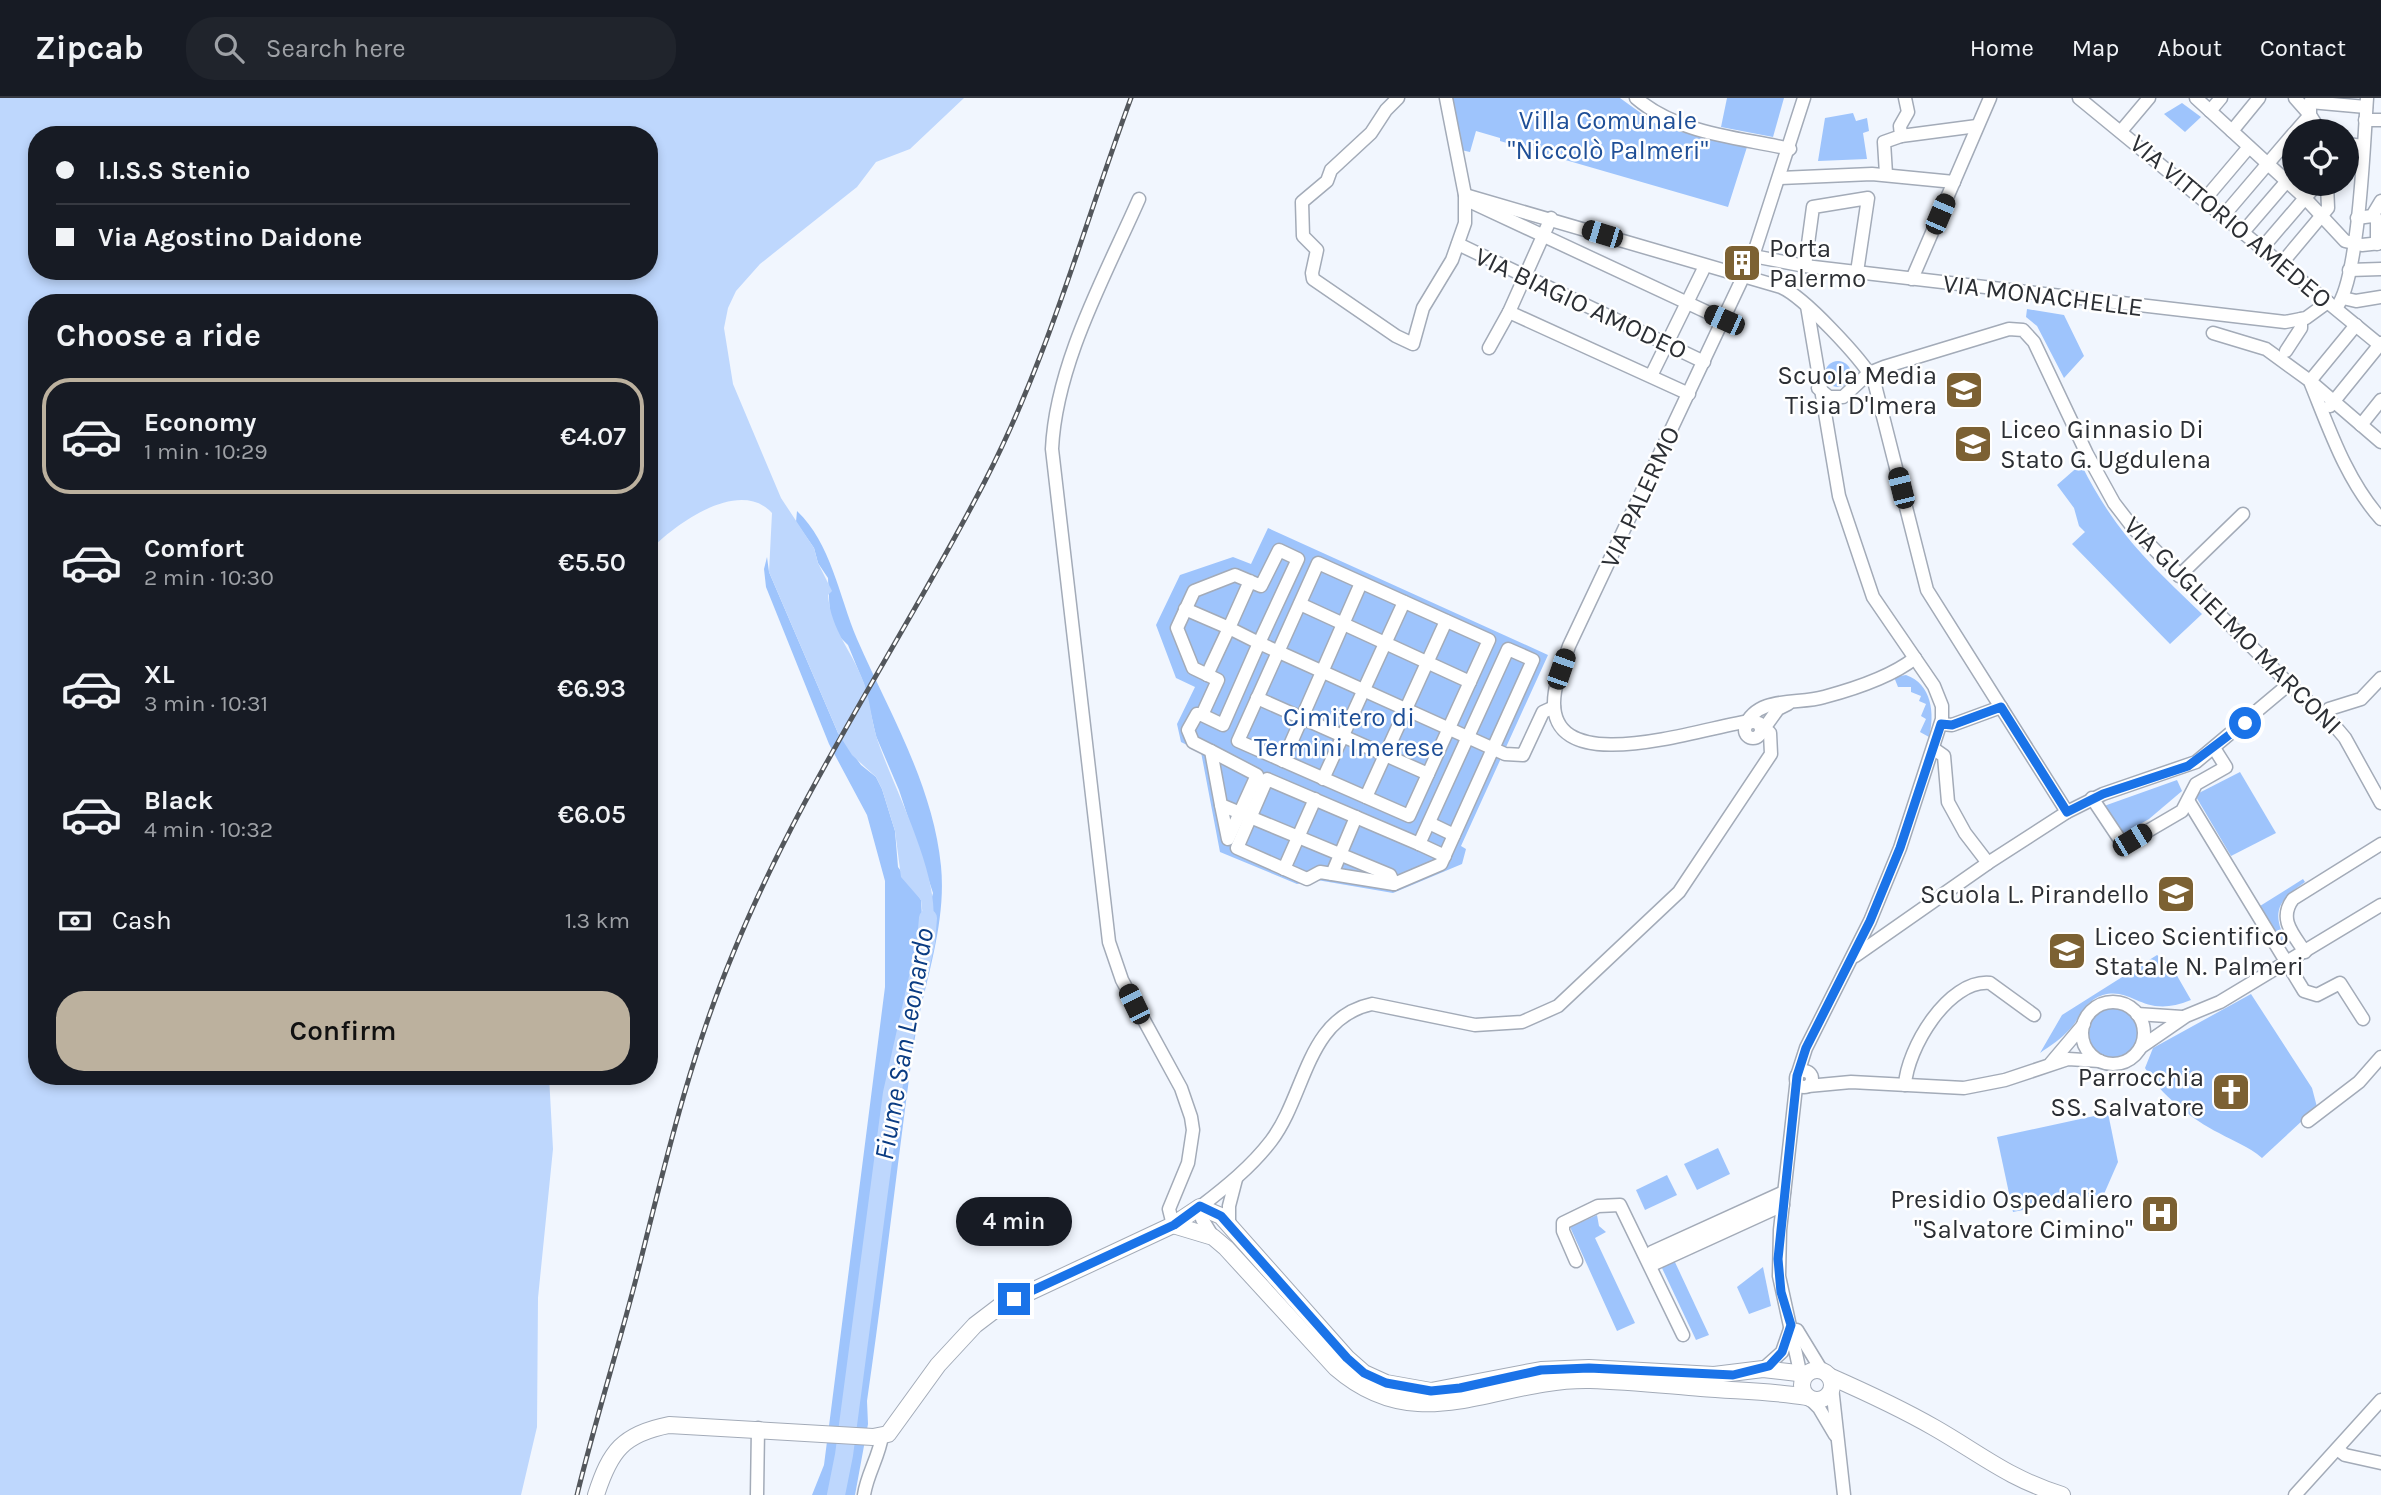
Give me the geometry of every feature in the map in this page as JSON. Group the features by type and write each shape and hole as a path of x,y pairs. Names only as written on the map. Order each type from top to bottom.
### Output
{"main road":[{"path":"597,1495 605,1466 615,1450 630,1438 650,1429 669,1425 758,1428 878,1437 894,1429 938,1365 975,1325 1000,1306 1174,1225 1200,1206 1221,1216 1347,1358 1364,1373 1407,1389 1460,1388 1541,1370 1589,1368 1724,1375 1763,1369 1879,1401"},
{"path":"1174,1225 1213,1237 1336,1368 1356,1385 1381,1397 1431,1406 1463,1402 1547,1382 1588,1380 1816,1385 1879,1401 1938,1429 1993,1467 2027,1484 2062,1495"}],"street":[{"path":"1398,98 1386,110 1371,133 1331,170 1327,181 1302,202 1303,236 1317,250 1313,279 1396,336 1413,344 1423,308 1458,244 1465,223 1465,197 1446,98"},
{"path":"1636,98 1665,119 1685,127 1790,149"},
{"path":"1759,281 1759,258 1804,98"},
{"path":"1901,136 1900,126 1908,112 1905,98"},
{"path":"1912,279 1990,98"},
{"name":"VIA VITTORIO AMEDEO","path":"2079,98 2336,303 2356,325 2381,344"},
{"path":"2122,131 2149,98"},
{"path":"2196,98 2282,177"},
{"path":"2210,111 2221,98"},
{"path":"2232,131 2259,98"},
{"path":"2295,98 2309,105 2366,108 2381,120"},
{"path":"2336,303 2349,271 2355,244 2366,108"},
{"path":"1886,174 1884,142 1901,136 1977,126"},
{"path":"2359,146 2363,146"},
{"path":"2205,199 2249,147"},
{"path":"2224,215 2282,147"},
{"path":"1780,178 1886,174 1954,182"},
{"path":"2244,232 2282,187"},
{"path":"2282,262 2322,217 2328,208 2328,196"},
{"path":"1465,197 1551,218 1759,281 1790,291 1807,306 1869,373 1927,590 2067,812"},
{"path":"1465,197 1543,237 1724,320"},
{"path":"2263,247 2304,197 2344,241 2355,244 2379,243 2374,214"},
{"path":"1805,266 1813,207 1868,198 1857,272"},
{"path":"1139,199 1064,377 1054,423 1052,449 1109,942 1122,980 1181,1088 1191,1117 1193,1130 1188,1163 1169,1209 1174,1225"},
{"path":"2357,218 2374,214 2381,201"},
{"path":"1489,348 1509,312 1551,218"},
{"name":"VIA BIAGIO AMODEO","path":"1458,244 1704,362"},
{"name":"VIA MONACHELLE","path":"1759,258 1805,266 2285,322 2301,319"},
{"name":"VIA PALERMO","path":"1753,728 1712,731 1621,745 1599,745 1577,740 1566,732 1558,721 1554,707 1558,681 1569,646 1744,277 1759,258"},
{"path":"1651,376 1705,266"},
{"path":"2349,271 2381,269"},
{"path":"2286,351 2301,328 2301,319 2336,303 2381,297"},
{"path":"1807,306 1818,388 1839,496 1871,591 1934,686 1942,706 1941,724 1934,749 1870,921 1812,1038 1805,1079 1792,1124 1779,1276 1790,1319 1839,1444 1844,1495"},
{"path":"1509,312 1689,394"},
{"path":"1810,333 1816,324 1828,328"},
{"path":"2310,382 2356,325"},
{"name":"VIA GUGLIELMO MARCONI","path":"1869,373 1961,342 2010,329 2023,330 2034,342 2114,503 2179,576 2345,738 2381,803"},
{"path":"2213,333 2266,349 2334,401 2381,442"},
{"path":"2323,415 2381,344"},
{"path":"1818,388 1829,397 1843,397 1869,373"},
{"path":"2310,382 2338,451 2364,497 2381,519"},
{"path":"2361,425 2381,400"},
{"path":"2179,576 2244,514"},
{"path":"1202,715 1218,680 1193,668 1177,628 1194,592 1235,575 1261,586 1279,550 1298,559 1223,725 1197,714 1188,730 1193,742 1257,775 1237,848 1307,878 1320,872 1394,884 1441,864 1532,660 1508,649 1419,844"},
{"path":"1318,563 1361,583 1489,640 1409,816 1238,741 1318,563"},
{"path":"1208,675 1250,581"},
{"path":"1283,761 1361,583"},
{"path":"1323,779 1404,602"},
{"path":"1300,604 1470,682"},
{"path":"1185,609 1505,754 1523,755 1543,712 1554,707"},
{"path":"1366,797 1446,621"},
{"path":"1213,1237 1202,1219 1200,1206 1236,1179 1271,1140 1285,1117 1314,1050 1342,1016 1358,1007 1372,1004 1475,1025 1522,1022 1543,1015 1558,1006 1679,891 1754,781 1761,754 1753,728 1763,708 1822,698 1902,668 1915,658"},
{"path":"2324,716 2329,709 2361,699 2381,678"},
{"path":"1852,959 1885,933 2067,812 2092,798 2188,766 2214,748 2289,684"},
{"path":"1257,698 1428,774"},
{"path":"1753,728 1792,701"},
{"path":"1941,724 1952,725 2001,707"},
{"path":"2092,798 2120,840 2126,842 2182,811 2196,784 2226,767 2214,748"},
{"path":"1934,749 1944,756 1948,802 1965,833 1988,863"},
{"path":"1211,751 1228,839 1267,779 1445,856"},
{"path":"1284,869 1315,799"},
{"path":"2189,802 2307,993 2317,995 2340,983 2363,1019"},
{"path":"1222,805 1390,875 1394,884"},
{"path":"1332,874 1356,817"},
{"path":"1429,823 1454,835"},
{"path":"2305,952 2286,921 2288,906 2293,899 2381,844"},
{"path":"1805,1079 1964,1088 2005,1080 2068,1059 2110,1064 2124,1062 2186,1016 2220,1002 2381,905"},
{"path":"1870,921 1872,932 1885,933"},
{"path":"1905,1085 1906,1068 1931,1020 1974,984 1990,983 2034,1015"},
{"path":"2048,1066 2068,1047 2095,1009 2112,1003 2122,1004 2137,1014 2169,1018 2186,1016"},
{"path":"2137,1014 2144,1030 2141,1047"},
{"path":"2084,1023 2087,1049 2100,1061"},
{"path":"2308,1121 2359,1082 2381,1057"},
{"path":"1229,1227 1228,1206 1236,1179"},
{"path":"1648,1260 1656,1263 1784,1198"},
{"path":"1576,1261 1563,1231 1563,1223 1598,1206 1621,1206 1683,1335"},
{"path":"1763,1369 1782,1352 1790,1319"},
{"path":"1790,1319 1806,1348 1828,1421 1839,1444"},
{"path":"2295,1495 2381,1400"},
{"path":"757,1495 758,1428"},
{"path":"864,1495 867,1473 878,1437"},
{"path":"2337,1449 2345,1455 2381,1463"}],"green space":[{"name":"Villa Comunale \"Niccolò Palmeri\"","path":"1453,98 1620,98 1660,127 1747,147 1728,207 1500,141 1500,138 1476,131 1470,152 1461,150"},
{"path":"1727,98 1784,98 1773,137 1721,127"},
{"path":"2182,103 2201,117 2185,132 2164,114"},
{"path":"1853,113 1856,121 1867,118 1869,131 1863,133 1867,159 1818,161 1825,118"},
{"path":"2027,309 2064,315 2084,356 2064,378 2037,326 2026,317"},
{"path":"1838,361 1847,365 1851,374 1847,383 1838,387 1829,383 1825,374 1829,365"},
{"path":"2081,464 2120,528 2149,562 2202,614 2170,644 2072,544 2085,532 2079,526 2074,508 2057,485"},
{"path":"797,511 809,524 826,554 857,639 908,750 929,807 941,866 942,889 937,935 913,1049 867,1401 868,1424 855,1495 812,1495 824,1465 885,987 885,881 867,815 829,744 766,587 764,569 767,557 769,572 838,733 861,765 876,777 882,789 895,831 898,867 921,900 923,932 933,893 899,790 876,736 864,684 848,645 837,634 830,617 828,578 818,563 814,548 796,522"},
{"name":"Cimitero di Termini Imerese","path":"1268,528 1548,655 1461,846 1466,849 1462,864 1393,893 1317,880 1297,884 1220,852 1201,752 1181,742 1177,724 1195,687 1176,678 1156,625 1180,575 1233,557 1251,564"},
{"path":"1906,675 1921,685 1929,701 1932,719 1929,737 1920,732 1926,719 1921,716 1926,704 1919,701 1921,696 1911,692 1911,687 1898,687 1894,677"},
{"path":"2240,772 2276,833 2231,856 2195,795"},
{"path":"2177,780 2182,791 2149,819 2124,833 2121,833 2104,806"},
{"path":"2303,879 2305,882 2282,902 2279,909 2279,924 2288,945 2284,947 2260,906"},
{"path":"2157,955 2172,967 2191,1000 2161,1006 2113,993 2103,995 2091,1001 2067,1033 2040,1053 2062,1015"},
{"path":"2251,994 2312,1088 2317,1107 2262,1158 2188,1114 2168,1097 2145,1068 2153,1048"},
{"path":"2114,1008 2131,1016 2139,1033 2131,1050 2114,1058 2097,1050 2089,1033 2097,1016"},
{"path":"2108,1113 2118,1162 2104,1194 2013,1212 1997,1137"},
{"path":"1718,1148 1730,1174 1697,1190 1684,1164"},
{"path":"1667,1175 1677,1195 1645,1210 1636,1190"},
{"path":"1597,1215 1599,1226 1606,1232 1595,1238 1635,1323 1617,1331 1570,1227"},
{"path":"1674,1260 1709,1335 1696,1340 1661,1266"},
{"path":"1763,1267 1771,1306 1749,1314 1737,1287"}],"shaded area":[{"path":"0,98 964,98 910,149 876,162 857,187 760,264 736,291 728,308 724,328 733,384 781,498 814,548 818,563 832,591 828,595 833,619 864,683 883,756 927,870 933,898 933,923 926,942 921,900 901,877 895,831 882,789 876,777 852,755 838,733 769,572 772,513 758,503 742,500 725,502 690,518 658,542 658,294 28,294 28,1085 549,1085 553,1149 538,1298 537,1427 521,1495 0,1495"}],"waterway":[{"name":"Fiume San Leonardo","path":"836,1495 844,1455 892,1093 926,942 928,918"}],"railway":[{"path":"577,1495 678,1114 703,1034 732,956 788,834 953,540 1007,435 1046,340 1131,98"}],"place":[{"name":"Porta Palermo","path":"1742,263"},
{"name":"Scuola Media Tisia D'Imera","path":"1964,390"},
{"name":"Liceo Ginnasio Di Stato G. Ugdulena","path":"1973,444"},
{"name":"Scuola L. Pirandello","path":"2176,894"},
{"name":"Liceo Scientifico Statale N. Palmeri","path":"2067,951"},
{"name":"Parrocchia SS. Salvatore","path":"2231,1092"},
{"name":"Presidio Ospedaliero \"Salvatore Cimino\"","path":"2160,1214"}],"route":[{"path":"1014,1299 1174,1225 1200,1206 1221,1216 1347,1358 1364,1373 1386,1383 1407,1389 1431,1391 1460,1388 1541,1370 1589,1368 1733,1375 1763,1369 1782,1352 1791,1325 1781,1292 1778,1259 1797,1076 1806,1048 1870,921 1900,848 1941,731 1941,724 1952,725 1994,712 2001,707 2067,812 2092,798 2196,762 2245,723"}]}
